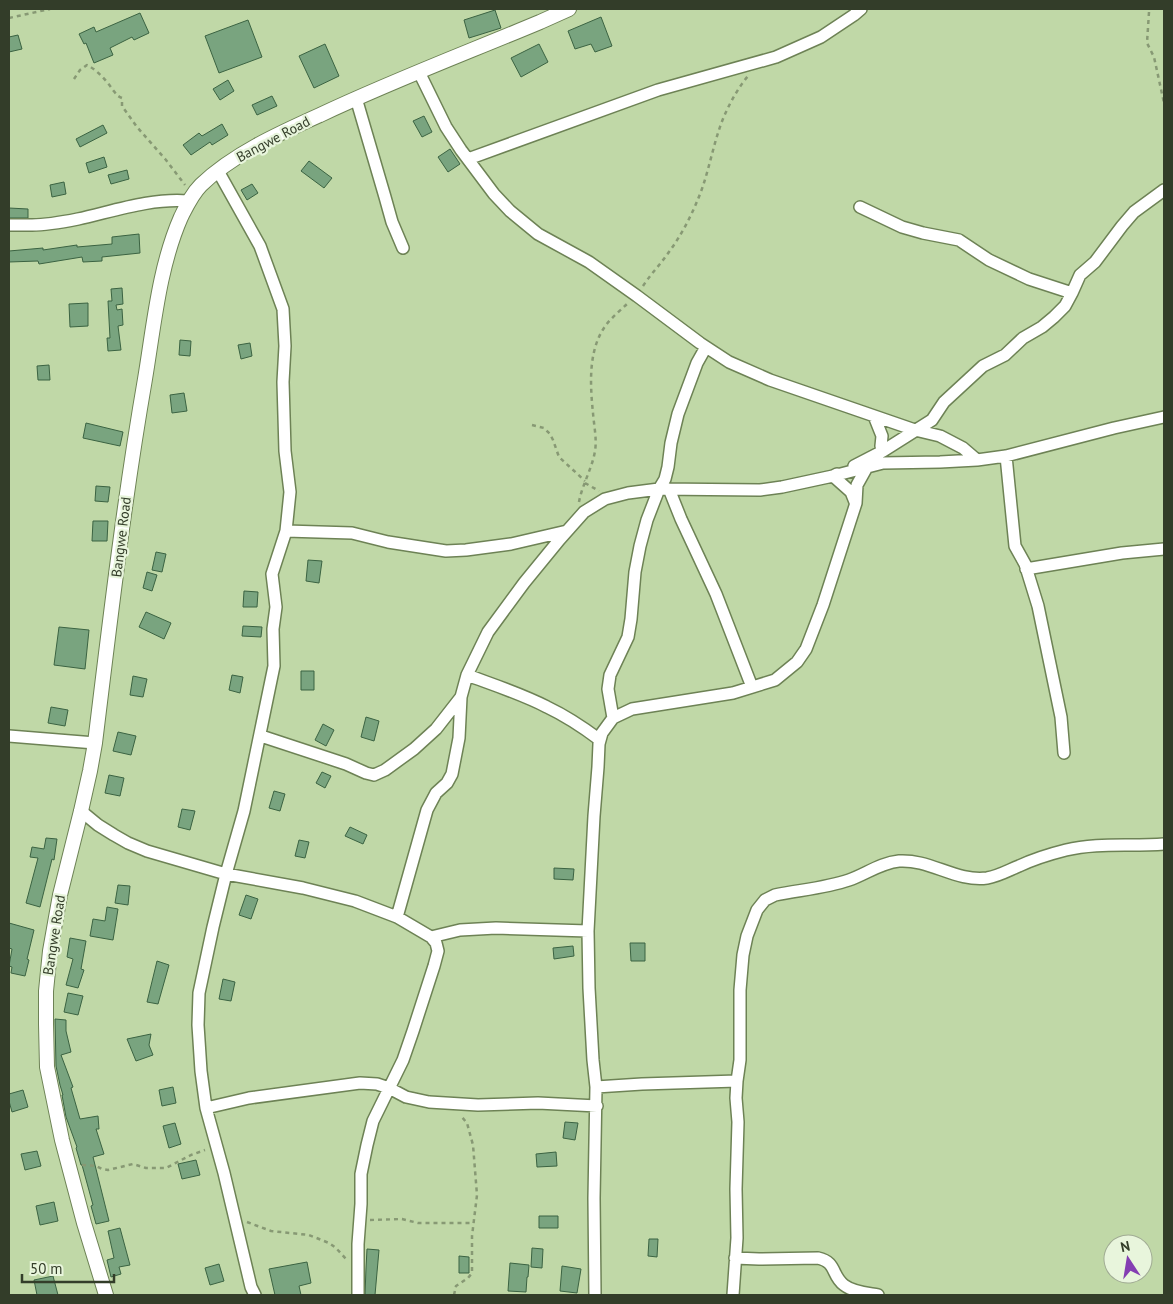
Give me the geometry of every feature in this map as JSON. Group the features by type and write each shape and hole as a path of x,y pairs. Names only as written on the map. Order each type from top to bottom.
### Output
{"street":[{"name":"Bangwe Road","path":"106,1295 84,1223 62,1140 46,1067 46,991 50,951 60,894 81,811 95,743 131,460 162,273 174,234 191,197 204,182 247,150 356,98 569,9"},
{"path":"468,159 658,90 776,57 821,37 861,9"},
{"path":"419,72 446,127 468,159 494,194 510,211 538,234 590,262 729,362 770,380 915,430 940,436 963,448 977,460"},
{"path":"356,98 392,222 402,248"},
{"path":"218,171 260,246 283,309 285,346 282,382 285,451 290,492 286,531 272,574 276,606 273,630 274,666 244,811 226,874 199,993 199,1044 206,1108 251,1287 255,1295"},
{"path":"833,476 883,451 932,420 944,402 983,366 1005,355 1023,338 1042,327 1054,317 1065,306 1080,275 1095,262 1134,212 1164,190"},
{"path":"9,225 33,225 76,219 146,204 191,197"},
{"path":"860,207 902,227 959,240 979,254 1029,279 1072,293"},
{"path":"613,718 608,689 610,675 628,637 632,619 635,572 640,546 647,520 664,489 678,414 688,386 706,347"},
{"path":"874,416 882,436 881,446 883,451"},
{"path":"397,917 427,810 436,793 447,783 452,774 459,738 461,697 467,675 488,632 524,583 584,512 605,499 628,493 664,489 760,490 833,476 883,463 977,460 1006,456 1164,417"},
{"path":"1006,456 1015,546 1026,569 1038,606 1061,717 1064,754"},
{"path":"595,1295 594,1198 597,1106 591,1028 588,931 594,816 602,733 613,718 632,709 733,693 775,680 797,662 806,649 823,605 856,503 857,485 867,467"},
{"path":"833,476 852,492 856,503"},
{"path":"664,489 681,519 716,594 752,687"},
{"path":"286,531 352,533 388,542 446,551 511,544 567,531"},
{"path":"1026,569 1122,553 1164,549"},
{"path":"467,675 499,686 548,707 584,728 600,740"},
{"path":"260,736 374,775 385,770 414,750 436,729 461,697"},
{"path":"9,736 95,743"},
{"path":"81,811 98,825 128,843 147,851 226,874 303,888 355,901 397,917 431,937 436,943 438,951 434,966 403,1060 373,1121 366,1145 361,1174 358,1295"},
{"path":"733,1295 737,1238 738,1122 736,1098 740,1060 740,990 743,955 752,921 757,910 765,900 775,895 840,882 857,877 879,866 899,861 915,862 961,876 979,878 999,875 1044,856 1083,846 1164,844"},
{"path":"431,937 460,930 496,928 588,931"},
{"path":"596,1087 737,1081"},
{"path":"206,1108 249,1098 360,1083 377,1084 406,1097 429,1102 478,1105 538,1103 597,1106"},
{"path":"735,1258 824,1259 831,1264 844,1284 861,1292 878,1295"}],"path":[{"path":"9,18 50,9"},
{"path":"1149,12 1147,43 1154,57 1164,103"},
{"path":"581,516 580,500 595,452 596,440 591,394 592,355 598,339 607,324 637,296 677,240 705,181 725,113 735,94 761,61"},
{"path":"74,78 86,65 94,69 117,95 122,98 122,106 137,127 166,160 191,197"},
{"path":"532,425 544,428 550,434 559,457 586,481"},
{"path":"451,1103 467,1123 473,1145 477,1195 472,1236 472,1273 456,1286 454,1295"},
{"path":"69,1166 89,1165 108,1170 133,1164 146,1168 166,1168 191,1155 216,1146"},
{"path":"234,1218 265,1230 309,1235 329,1243 336,1248 358,1274"},
{"path":"360,1220 402,1219 418,1223 473,1223"}],"building":[{"path":"495,10 501,28 469,38 464,20"},
{"path":"140,13 149,33 134,40 132,37 110,48 113,55 94,63 86,43 84,44 79,34 94,27 96,32"},
{"path":"601,17 612,46 595,52 591,44 575,49 568,31"},
{"path":"248,20 262,57 219,73 205,36"},
{"path":"18,35 22,49 9,52 9,37"},
{"path":"325,44 339,76 314,88 299,56"},
{"path":"539,44 548,62 521,77 511,58"},
{"path":"228,80 234,91 220,100 213,89"},
{"path":"272,96 277,106 257,115 252,105"},
{"path":"424,116 432,132 422,137 413,121"},
{"path":"222,124 228,135 212,145 210,142 191,155 183,145 199,133 202,136"},
{"path":"103,125 107,133 80,147 76,139"},
{"path":"450,149 460,164 448,172 438,157"},
{"path":"104,157 107,167 89,173 86,163"},
{"path":"309,161 332,178 324,188 301,171"},
{"path":"127,170 129,179 111,184 108,175"},
{"path":"64,182 66,194 52,197 50,185"},
{"path":"252,184 258,193 247,200 241,190"},
{"path":"9,208 28,209 28,218 9,218"},
{"path":"139,234 140,253 102,257 102,261 83,262 82,257 39,264 38,261 9,262 9,251 112,244 112,237"},
{"path":"122,288 123,304 116,305 117,310 122,309 123,325 118,326 121,350 108,351 107,338 110,338 108,301 112,301 111,289"},
{"path":"88,303 88,326 70,327 69,304"},
{"path":"180,340 191,341 190,356 179,355"},
{"path":"250,343 252,356 241,359 238,345"},
{"path":"49,365 50,380 38,380 37,366"},
{"path":"184,393 187,411 172,413 170,395"},
{"path":"86,423 123,432 120,446 83,438"},
{"path":"96,486 110,487 108,502 95,501"},
{"path":"93,521 108,521 107,541 92,541"},
{"path":"156,552 166,554 162,572 152,570"},
{"path":"308,560 322,561 319,583 306,581"},
{"path":"147,572 157,575 152,591 143,588"},
{"path":"244,591 258,592 257,607 243,607"},
{"path":"146,612 171,623 164,639 139,627"},
{"path":"243,626 262,627 261,637 242,636"},
{"path":"59,627 89,630 85,669 54,665"},
{"path":"301,671 314,671 314,690 301,690"},
{"path":"232,675 243,677 240,693 229,690"},
{"path":"133,676 147,679 143,697 130,695"},
{"path":"51,707 68,710 65,726 48,723"},
{"path":"366,717 379,721 374,741 361,737"},
{"path":"323,724 334,730 326,746 315,740"},
{"path":"118,732 136,736 131,755 113,751"},
{"path":"322,772 331,776 325,788 316,783"},
{"path":"109,775 124,778 120,796 105,793"},
{"path":"274,791 285,794 280,811 269,808"},
{"path":"182,809 195,811 190,830 178,827"},
{"path":"350,827 367,835 363,844 345,836"},
{"path":"46,838 57,839 54,860 52,859 40,907 26,903 38,858 30,857 32,847 44,849"},
{"path":"299,840 309,842 305,858 295,856"},
{"path":"554,868 574,869 573,880 554,879"},
{"path":"118,885 130,886 128,905 115,903"},
{"path":"246,895 258,899 251,919 239,915"},
{"path":"107,907 118,909 113,940 90,936 93,919 105,921"},
{"path":"9,923 34,930 25,976 11,973 12,967 9,966 12,949 9,948"},
{"path":"70,938 86,941 81,969 84,970 78,988 66,985 73,959 67,957"},
{"path":"630,943 645,943 645,961 631,961"},
{"path":"573,946 574,956 554,959 553,948"},
{"path":"157,961 169,965 158,1004 147,1002"},
{"path":"223,979 235,982 231,1001 219,999"},
{"path":"68,993 83,996 78,1015 64,1012"},
{"path":"55,1019 66,1020 66,1031 71,1052 61,1055 73,1087 71,1088 80,1119 98,1116 99,1129 96,1129 104,1154 93,1157 109,1221 96,1224 91,1206 93,1205 77,1147 66,1117 56,1066"},
{"path":"151,1034 149,1045 153,1055 136,1061 127,1039"},
{"path":"173,1087 176,1103 162,1106 159,1090"},
{"path":"23,1090 28,1107 12,1112 9,1094"},
{"path":"565,1122 578,1123 575,1140 563,1138"},
{"path":"175,1123 181,1144 169,1148 163,1126"},
{"path":"37,1151 41,1166 25,1170 21,1154"},
{"path":"556,1152 557,1166 537,1167 536,1154"},
{"path":"196,1160 200,1175 182,1179 178,1164"},
{"path":"54,1202 58,1221 40,1225 36,1206"},
{"path":"539,1216 558,1216 558,1228 539,1228"},
{"path":"120,1228 130,1265 119,1267 121,1274 111,1277 107,1260 114,1258 108,1231"},
{"path":"649,1239 658,1239 657,1257 648,1256"},
{"path":"532,1248 543,1249 542,1268 531,1267"},
{"path":"367,1249 379,1250 375,1295 365,1295"},
{"path":"459,1256 469,1257 469,1273 459,1273"},
{"path":"307,1262 311,1283 299,1286 301,1295 275,1295 269,1269"},
{"path":"510,1263 529,1265 526,1292 508,1291"},
{"path":"219,1264 224,1281 210,1285 205,1268"},
{"path":"562,1266 581,1269 577,1293 560,1291"},
{"path":"53,1276 58,1295 37,1295 34,1280"}]}
